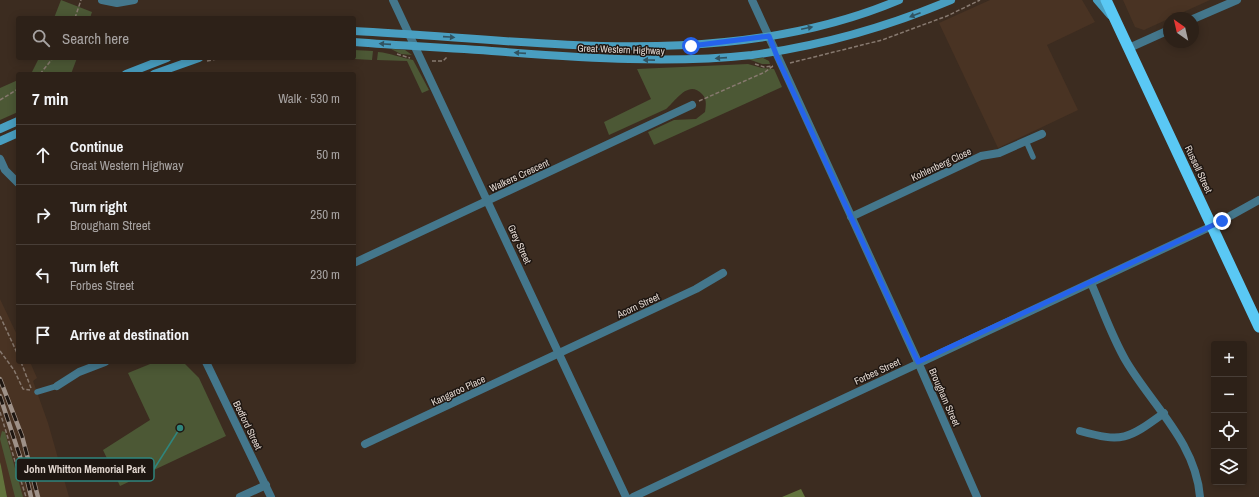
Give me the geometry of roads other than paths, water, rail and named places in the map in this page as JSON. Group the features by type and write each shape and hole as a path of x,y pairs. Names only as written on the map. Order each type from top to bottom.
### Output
{"highway":[{"name":"Russell Street","path":"1106,0 1259,327"}],"main road":[{"name":"Great Western Highway","path":"356,32 410,34 588,47 641,48 691,46 769,36 832,22 899,0"},
{"name":"Great Western Highway","path":"356,42 592,59 650,60 726,57 775,51 872,29 951,0"},
{"name":"Russell Street","path":"1097,0 1116,22"},
{"path":"131,72 162,60"},
{"path":"160,72 193,60"},
{"path":"0,129 16,122"},
{"path":"0,141 16,134"}],"street":[{"path":"102,0 118,3 134,0"},
{"name":"Grey Street","path":"393,0 416,46 626,497"},
{"name":"Brougham Street","path":"752,0 918,362 977,497"},
{"path":"1199,17 1236,0"},
{"path":"1129,48 1163,33"},
{"name":"Walkers Crescent","path":"356,262 692,105"},
{"name":"Kohlenberg Close","path":"851,217 981,156 999,153 1042,134"},
{"path":"0,159 2,170 16,181"},
{"name":"Forbes Street","path":"632,497 918,362 1212,226 1259,200"},
{"name":"Acorn Street","path":"560,354 696,289 723,273"},
{"path":"1091,283 1125,359 1180,437 1198,483 1200,497"},
{"name":"Kangaroo Place","path":"365,444 560,354"},
{"path":"57,386 79,372 100,364"},
{"name":"Bedford Street","path":"207,364 272,497"},
{"path":"1080,431 1104,437 1121,438 1136,433 1164,413"},
{"path":"240,497 266,485"}],"lane":[{"path":"1026,141 1033,158"},
{"path":"37,392 57,386"}],"railway":[{"path":"0,379 22,436 38,497"},
{"path":"0,396 26,475 31,497"}],"place":[{"name":"John Whitton Memorial Park","path":"180,428"}]}
